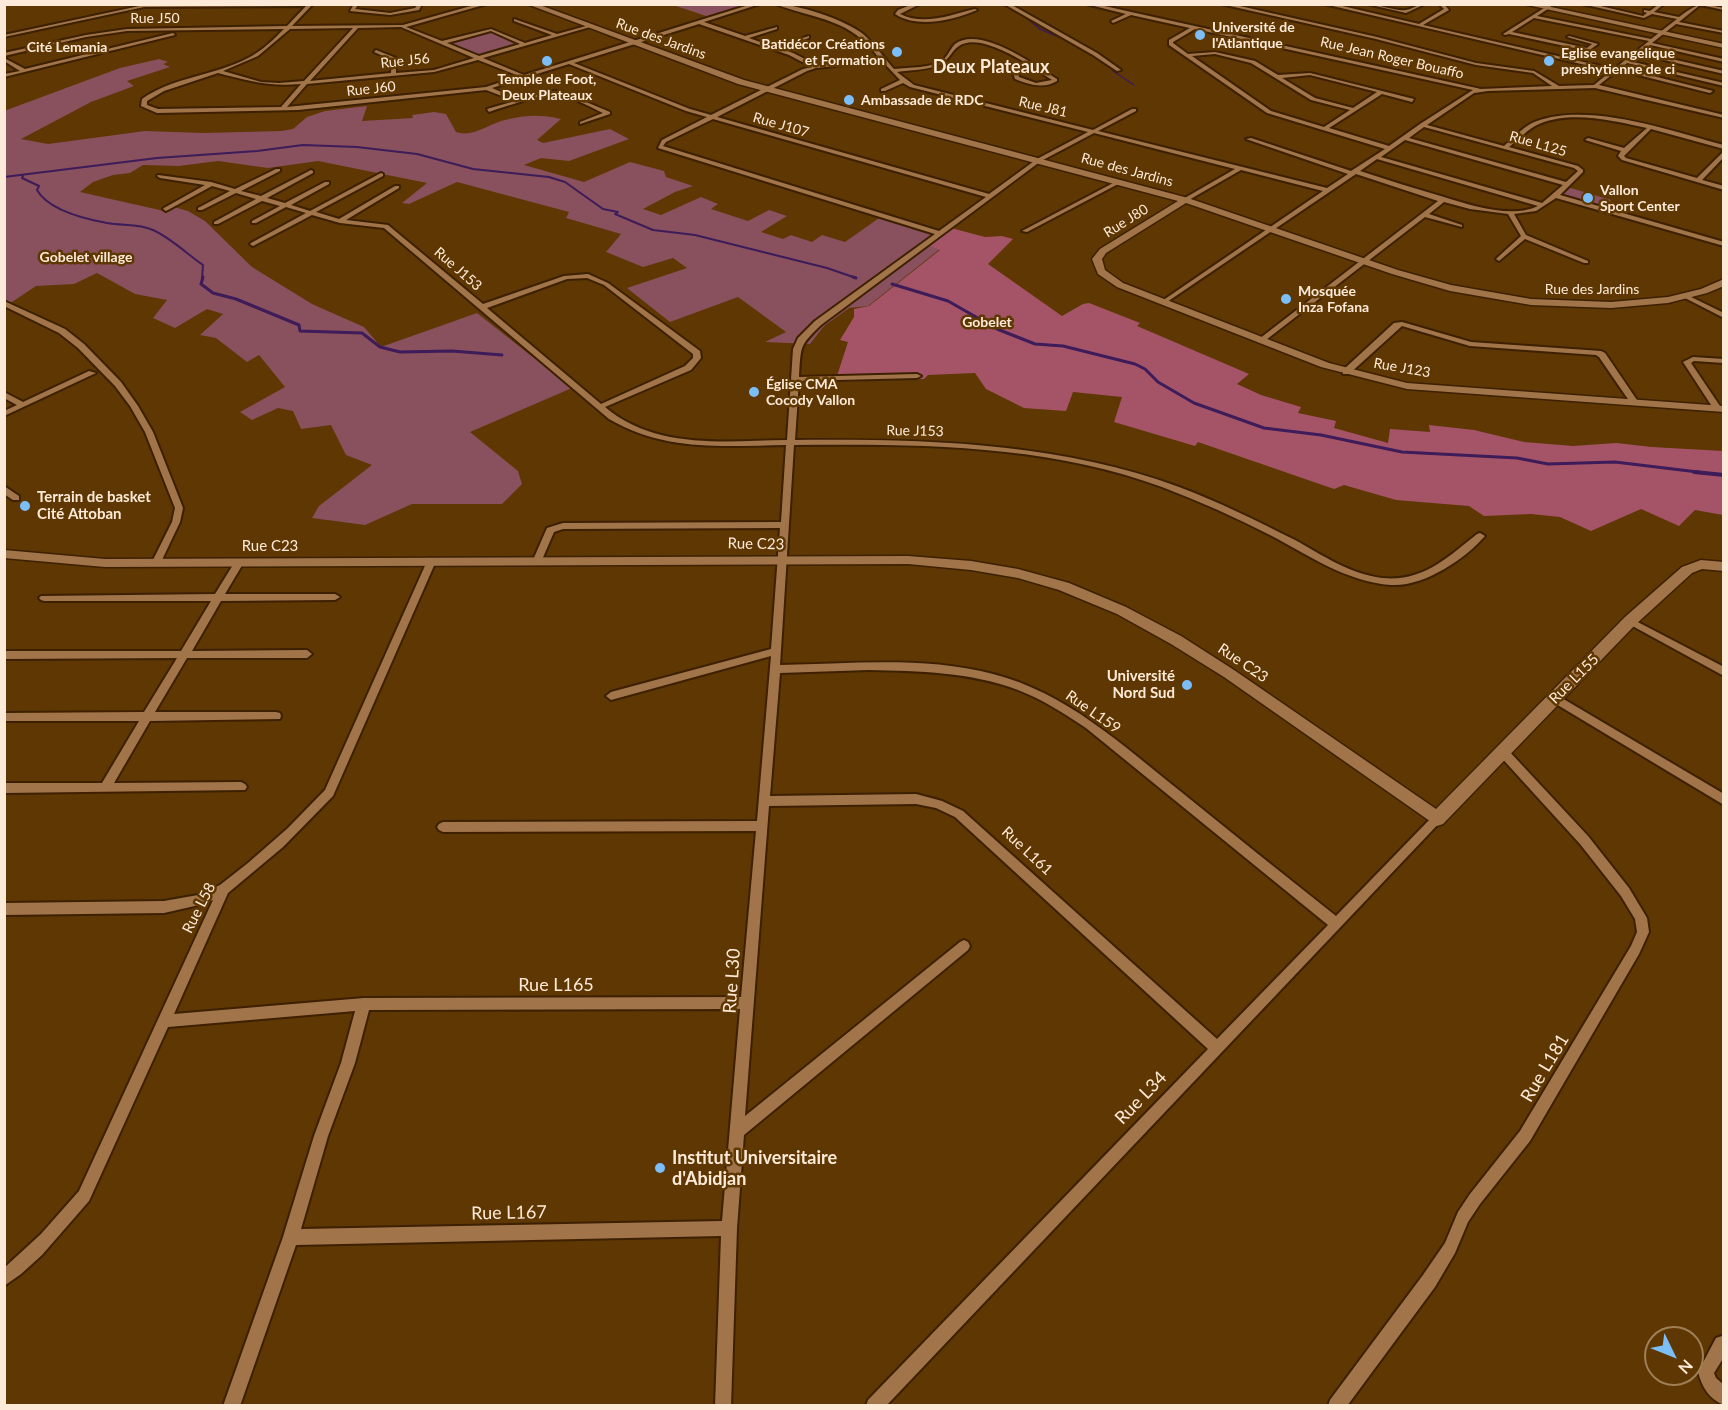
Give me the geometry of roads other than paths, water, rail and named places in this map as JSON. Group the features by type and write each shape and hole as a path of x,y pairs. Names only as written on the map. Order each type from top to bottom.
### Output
{"street":[{"path":"357,4 352,10 390,14 417,9 420,4"},
{"name":"Rue J50","path":"4,57 107,32 403,26 485,4"},
{"name":"Rue des Jardins","path":"530,4 729,78 1185,200 1450,288 1531,302 1611,305 1685,297 1724,282"},
{"name":"Rue J60","path":"311,5 256,56 220,72 155,93 144,100 144,106 157,111 282,109 487,88 758,4"},
{"name":"Rue J81","path":"777,4 838,23 859,33 902,81 928,91 1327,190"},
{"path":"790,8 800,4"},
{"path":"918,4 900,11 897,15 918,22 975,10"},
{"path":"1006,4 1119,70"},
{"name":"Rue Jean Roger Bouaffo","path":"1088,4 1479,90"},
{"path":"1223,4 1377,38 1476,64 1534,72 1558,87"},
{"path":"1326,4 1710,91"},
{"path":"1348,9 1357,4"},
{"path":"1369,4 1406,12 1423,4"},
{"path":"1419,26 1447,9 1441,4"},
{"path":"1526,4 1724,44"},
{"path":"1595,86 1699,4 1724,9"},
{"path":"4,36 144,6 311,5"},
{"path":"1584,5 1644,17 1660,5"},
{"path":"1616,5 1681,19"},
{"path":"1492,43 1544,6"},
{"path":"1113,22 1131,13"},
{"path":"1533,16 1584,26 1724,61"},
{"path":"516,20 556,35"},
{"path":"699,22 775,48 816,67"},
{"path":"1676,23 1724,32"},
{"path":"403,26 525,77"},
{"name":"Rue J56","path":"220,72 261,83 304,84 435,71 588,26"},
{"path":"1560,44 1584,26"},
{"path":"282,109 356,27"},
{"path":"1195,27 1170,42 1269,112 1389,148"},
{"path":"744,38 775,28"},
{"path":"4,75 191,30"},
{"path":"442,43 490,30 525,45"},
{"path":"1508,32 1588,50 1596,44 1569,37"},
{"path":"775,48 807,37"},
{"path":"893,71 936,65 945,60 958,44 974,41 990,43 1028,64 1055,81 1051,84 1039,84 1017,78 1014,70 1016,67 1028,64"},
{"path":"376,51 394,59 393,75"},
{"path":"1188,56 1215,53 1249,61 1313,99 1354,110"},
{"path":"1638,53 1724,73"},
{"path":"4,57 24,71"},
{"path":"883,60 816,67 767,89 660,144 666,150 939,233"},
{"path":"1627,62 1724,85"},
{"name":"Rue J107","path":"570,63 659,100 711,117 990,196"},
{"path":"1277,77 1310,74 1412,100"},
{"path":"883,90 902,81"},
{"path":"1164,302 1422,125 1479,90 1595,86 1724,117"},
{"path":"487,88 522,102"},
{"path":"1325,129 1381,92"},
{"path":"489,110 549,93 560,93 608,112 582,123"},
{"name":"Rue L30","path":"723,1406 729,1228 776,669 789,443 797,349 809,331 1039,160 1134,110"},
{"path":"1506,147 1535,123 1554,118 1600,118 1724,147"},
{"name":"Rue L125","path":"1422,125 1580,169 1581,171 1567,184"},
{"path":"1649,129 1621,156 1631,163 1724,188"},
{"path":"1404,138 1567,184"},
{"path":"1249,139 1480,209 1527,212 1542,205 1567,184"},
{"path":"1588,140 1626,150"},
{"path":"1698,181 1724,153"},
{"path":"1376,157 1542,205"},
{"name":"Rue J80","path":"1097,267 1097,259 1103,251 1240,168"},
{"path":"200,209 278,170"},
{"path":"216,223 311,172"},
{"path":"253,244 381,175"},
{"path":"160,176 211,184 340,221 397,187"},
{"path":"1025,231 1119,182"},
{"path":"254,222 327,183"},
{"path":"166,209 211,184"},
{"path":"1554,195 1724,244"},
{"path":"1262,341 1444,199"},
{"path":"1510,212 1524,236 1586,262"},
{"path":"1424,214 1460,226"},
{"name":"Rue J153","path":"340,221 386,226 600,407 618,421 642,433 676,441 966,445 1042,454 1095,464 1143,477 1192,495 1345,570 1369,579 1393,582 1428,576 1480,536"},
{"path":"1499,259 1524,236"},
{"name":"Rue J123","path":"1097,267 1104,276 1120,285 1346,372 1432,389 1721,409"},
{"path":"482,308 566,277 588,276 606,284 697,353 697,358 688,368 600,407"},
{"path":"1685,297 1724,316"},
{"path":"4,303 63,331 118,384 134,406 149,432 179,508 177,522 157,562"},
{"path":"1346,372 1397,325 1409,324 1470,344 1598,353 1602,355 1635,403"},
{"path":"1721,409 1687,362 1694,359 1724,361"},
{"path":"4,414 92,373"},
{"path":"794,379 917,376"},
{"path":"4,393 23,405"},
{"path":"4,489 16,498"},
{"path":"538,560 550,531 563,526 785,525"},
{"name":"Rue C23","path":"4,554 105,562 908,560 976,564 1035,577 1098,599 1145,620 1184,643 1309,728 1437,819"},
{"name":"Rue L58","path":"4,1278 22,1265 59,1227 84,1196 224,889 257,864 308,817 329,793 431,561"},
{"path":"105,788 220,598 239,562"},
{"name":"Rue L155","path":"1437,819 1630,621 1687,570 1701,564 1724,567"},
{"path":"44,598 335,597"},
{"path":"1630,621 1724,672"},
{"path":"611,696 776,651"},
{"path":"4,654 307,654"},
{"name":"Rue L159","path":"776,669 935,668 994,679 1022,687 1053,702 1090,725 1336,924"},
{"path":"1555,698 1724,800"},
{"path":"4,717 276,716"},
{"name":"Rue L181","path":"1336,1406 1429,1281 1450,1248 1463,1217 1475,1199 1526,1136 1613,989 1643,932 1641,918 1625,892 1584,840 1503,752"},
{"path":"4,788 241,787"},
{"name":"Rue L161","path":"765,801 916,799 938,804 959,814 1216,1047"},
{"name":"Rue L34","path":"874,1406 1437,819"},
{"path":"443,827 762,826"},
{"path":"4,909 164,907 199,900 224,889"},
{"path":"738,1131 964,946"},
{"name":"Rue L165","path":"164,1021 364,1004 748,1003"},
{"path":"231,1406 291,1237 321,1136 348,1063 364,1004"},
{"name":"Rue L167","path":"291,1237 729,1228"},
{"path":"1722,1344 1706,1372 1709,1383 1724,1397"}],"waterway":[{"path":"1220,4 1335,30"},
{"path":"1023,15 1040,29 1071,42"},
{"path":"1080,47 1097,57"},
{"path":"1438,55 1474,65 1501,69"},
{"path":"1109,64 1113,71 1134,85"},
{"path":"4,177 157,158 257,151 303,145 357,147 417,154 473,169 549,177 565,182 603,209 618,212 615,214 653,230 695,235 827,268 856,278 853,277"},
{"path":"23,176 22,178 39,186 37,190 50,203 68,213 107,223 142,226 160,233 203,265 202,279"},
{"path":"203,277 201,284 213,293 236,299 299,325 300,331 362,333 380,347 400,352 452,351 502,355"},
{"path":"892,284 948,301 997,329 1035,344 1063,346 1135,364 1145,369 1158,382 1194,403 1264,428 1321,435 1402,452 1517,458 1548,464 1615,462 1706,473"},
{"path":"1694,472 1724,475"}],"place":[{"name":"Université de l'Atlantique","path":"1200,35"},
{"name":"Batidécor Créations et Formation","path":"897,52"},
{"name":"Temple de Foot, Deux Plateaux","path":"547,61"},
{"name":"Eglise evangelique preshytienne de ci","path":"1549,61"},
{"name":"Ambassade de RDC","path":"849,100"},
{"name":"Vallon Sport Center","path":"1588,198"},
{"name":"Mosquée Inza Fofana","path":"1286,299"},
{"name":"Église CMA Cocody Vallon","path":"754,392"},
{"name":"Terrain de basket Cité Attoban","path":"25,506"},
{"name":"Université Nord Sud","path":"1187,685"},
{"name":"Institut Universitaire d'Abidjan","path":"660,1168"}],"district":[{"name":"Cité Lemania","path":"67,47"},
{"name":"Deux Plateaux","path":"991,67"},
{"name":"Gobelet village","path":"86,257"},
{"name":"Gobelet","path":"987,322"}]}
